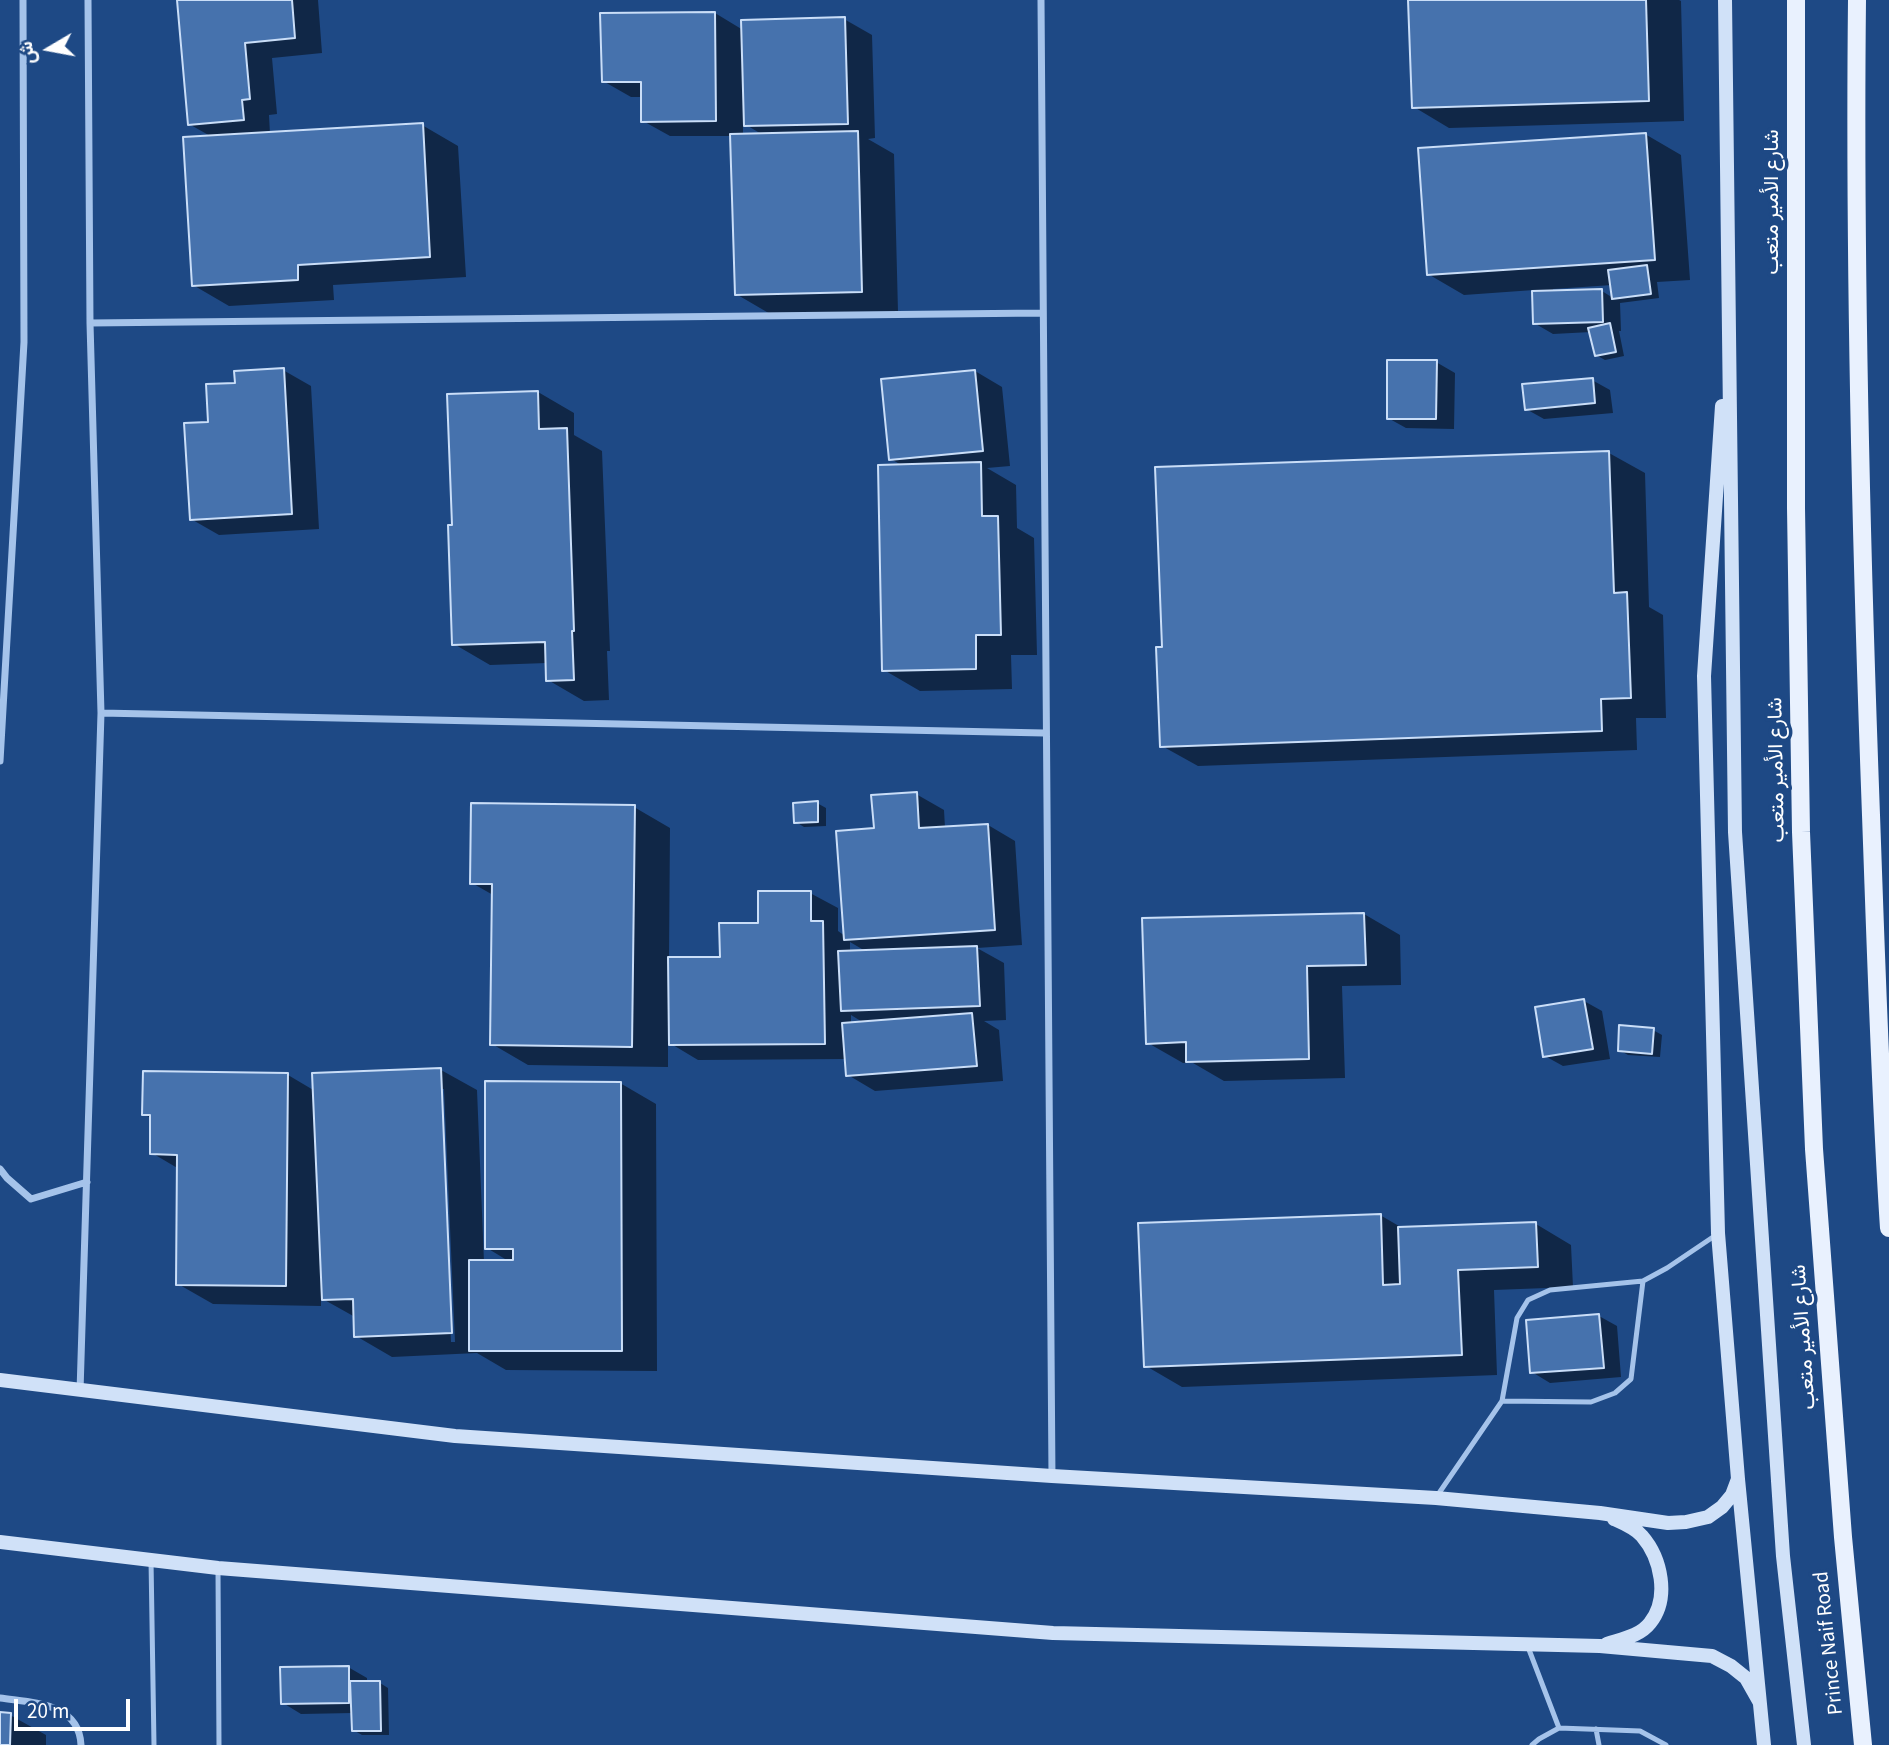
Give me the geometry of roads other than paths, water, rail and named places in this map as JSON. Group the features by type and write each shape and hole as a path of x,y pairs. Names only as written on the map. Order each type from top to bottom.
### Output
{"main road":[{"name":"شارع الأمير متعب","path":"1796,0 1796,508 1801,832 1814,1149 1843,1537"},
{"path":"1857,0 1856,119 1864,639 1883,1137 1889,1228"},
{"name":"Prince Naif Road","path":"1843,1537 1863,1745"}],"street":[{"path":"0,761 24,342 23,0"},
{"path":"80,1391 102,713 90,323 88,0"},
{"path":"1041,0 1044,733 1052,1476"},
{"path":"1725,0 1735,832 1783,1556 1804,1745"},
{"path":"1729,300 1704,676 1718,1233 1764,1745"},
{"path":"90,323 1041,313"},
{"path":"102,713 1044,733"},
{"path":"0,1169 6,1178 31,1199 87,1182"},
{"path":"0,1380 454,1436 1052,1476 1436,1498 1600,1513 1668,1523 1708,1517 1732,1495 1738,1479"},
{"path":"1600,1513 1625,1524 1641,1535 1651,1550 1659,1571 1661,1590 1658,1608 1650,1623 1636,1635 1600,1646"},
{"path":"0,1542 218,1568 1053,1633 1600,1646 1712,1656 1746,1678 1759,1701"},
{"path":"0,1698 55,1706 73,1721 81,1745"}],"lane":[{"path":"1436,1498 1502,1401 1517,1318 1528,1300 1550,1290 1643,1281 1718,1233"},
{"path":"1502,1401 1591,1402 1615,1393 1631,1379 1643,1281"},
{"path":"151,1560 154,1745"},
{"path":"218,1568 219,1745"},
{"path":"1526,1644 1559,1728"},
{"path":"1532,1745 1559,1728 1640,1731 1666,1745"},
{"path":"1596,1729 1599,1745"}]}
